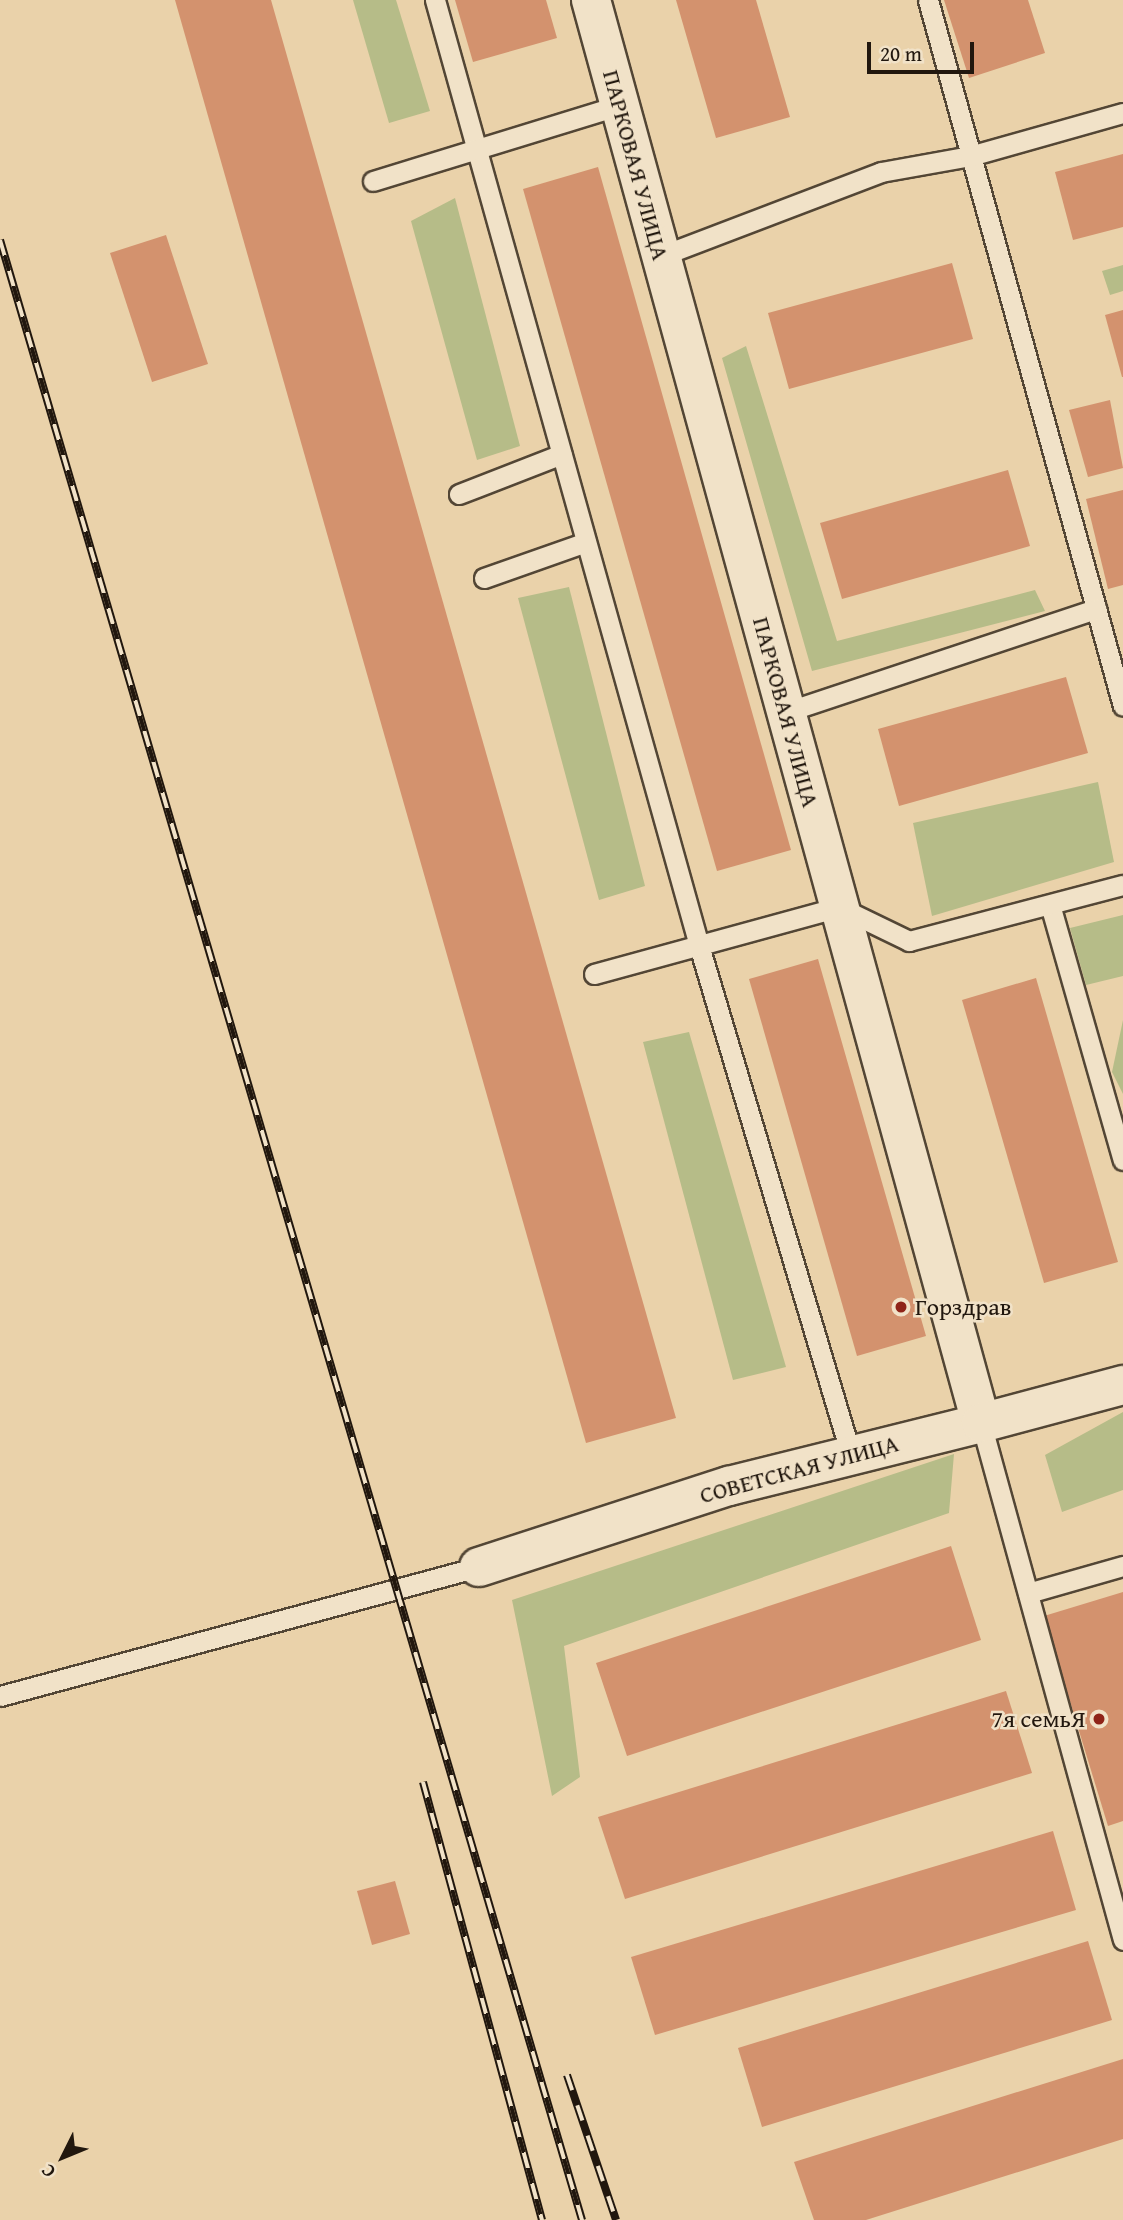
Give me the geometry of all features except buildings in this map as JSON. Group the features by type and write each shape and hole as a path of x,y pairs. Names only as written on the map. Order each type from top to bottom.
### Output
{"street":[{"name":"ПАРКОВАЯ УЛИЦА","path":"591,0 981,1423"},
{"name":"СОВЕТСКАЯ УЛИЦА","path":"479,1567 598,1525 851,1455 1123,1385"}],"lane":[{"path":"435,0 700,949 851,1455"},
{"path":"928,0 1123,706"},
{"path":"373,181 620,105"},
{"path":"661,256 881,172 970,156 1123,113"},
{"path":"459,494 562,454"},
{"path":"484,578 586,542"},
{"path":"786,712 1096,610"},
{"path":"594,974 700,949 839,907 909,941 1051,908 1123,885"},
{"path":"1051,908 1123,1160"},
{"path":"981,1423 1123,1940"},
{"path":"1028,1593 1123,1566"},
{"path":"0,1696 479,1567"}],"green space":[{"path":"353,0 396,0 430,111 389,123"},
{"path":"455,198 520,446 477,460 411,221"},
{"path":"1123,265 1123,291 1110,295 1102,271"},
{"path":"746,346 837,641 1035,590 1045,611 812,671 722,358"},
{"path":"569,587 645,886 599,900 518,598"},
{"path":"1098,782 1114,862 932,916 913,823"},
{"path":"1123,915 1123,976 1086,985 1070,928"},
{"path":"1123,1020 1123,1094 1112,1072"},
{"path":"689,1032 786,1367 733,1380 643,1042"},
{"path":"1123,1412 1123,1490 1062,1512 1045,1455"},
{"path":"954,1454 949,1513 564,1646 580,1777 552,1796 512,1600"}],"railway":[{"path":"0,240 582,2220"},
{"path":"423,1782 542,2220"},
{"path":"567,2075 616,2220"}],"place":[{"name":"Горздрав","path":"901,1307"},
{"name":"7я семьЯ","path":"1099,1719"}]}
